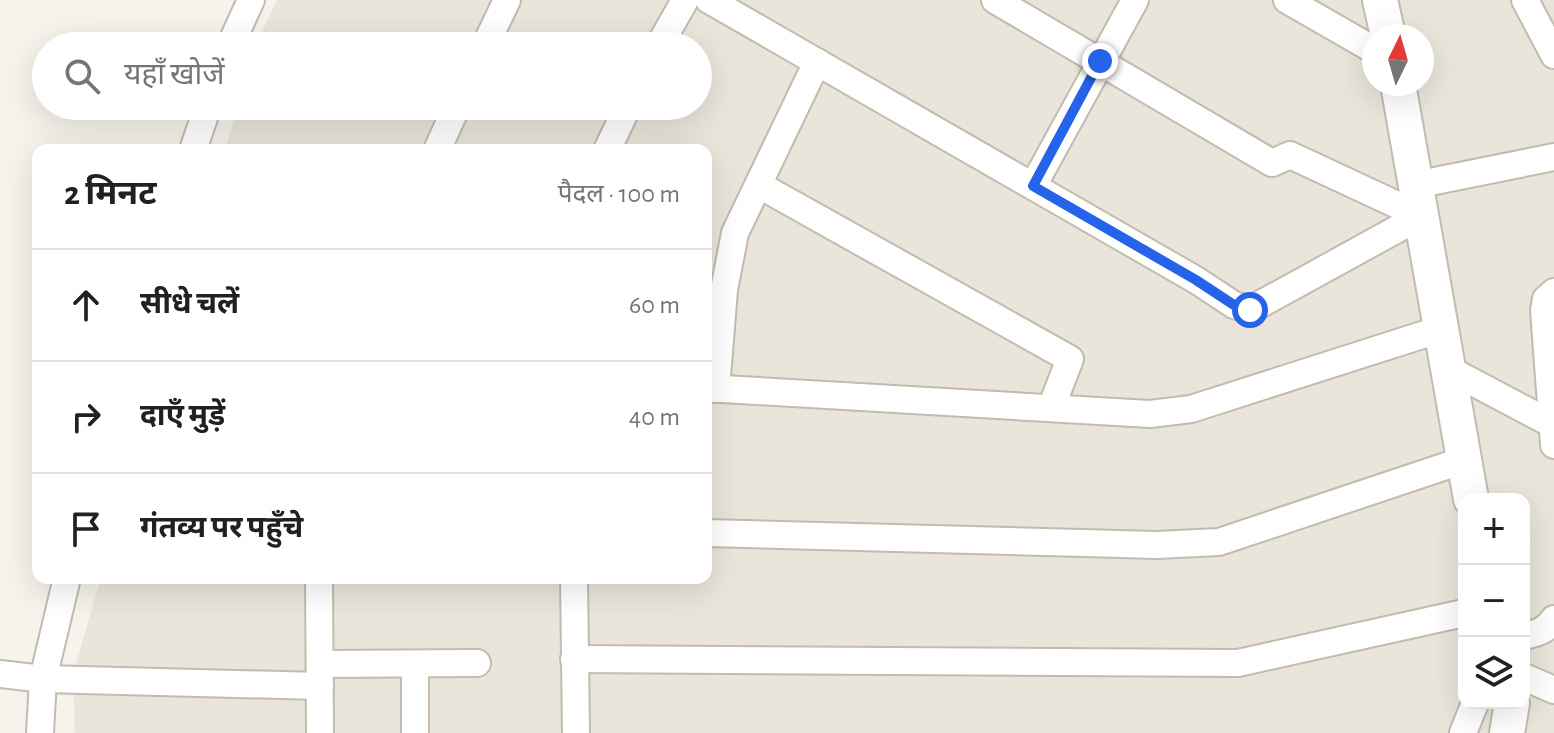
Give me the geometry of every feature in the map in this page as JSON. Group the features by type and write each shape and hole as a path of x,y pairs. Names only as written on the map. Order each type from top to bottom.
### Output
{"street":[{"path":"236,32 251,0"},
{"path":"492,32 507,0"},
{"path":"667,32 685,0"},
{"path":"709,0 1196,280 1234,305 1250,310 1418,201 1554,157"},
{"path":"995,0 1272,163 1290,155 1418,201"},
{"path":"1033,186 1135,0"},
{"path":"1287,0 1362,43"},
{"path":"1380,0 1385,24"},
{"path":"1525,0 1554,55"},
{"path":"712,381 735,233 817,62"},
{"path":"1400,96 1470,493"},
{"path":"195,144 203,120"},
{"path":"440,144 451,120"},
{"path":"610,144 621,120"},
{"path":"759,185 1070,359 1051,408"},
{"path":"1553,435 1544,310 1546,299 1554,292"},
{"path":"712,389 1150,414 1191,409 1441,329"},
{"path":"1448,369 1553,435"},
{"path":"712,533 1157,545 1219,542 1464,460"},
{"path":"40,733 43,679 66,584"},
{"path":"319,584 320,733"},
{"path":"574,584 576,733"},
{"path":"574,659 1238,663 1458,614"},
{"path":"1530,635 1549,627 1554,619"},
{"path":"0,674 43,679 280,687 320,675 415,664 477,663"},
{"path":"415,664 415,733"},
{"path":"1530,680 1554,690"},
{"path":"1463,733 1473,709"},
{"path":"1507,733 1511,709"}],"shaded area":[{"path":"277,0 1554,0 1554,733 75,733 73,674 99,584 712,584 712,144 227,144 234,120 712,120 712,32 262,32"}],"route":[{"path":"1100,61 1033,186 1234,305 1250,310"}]}
